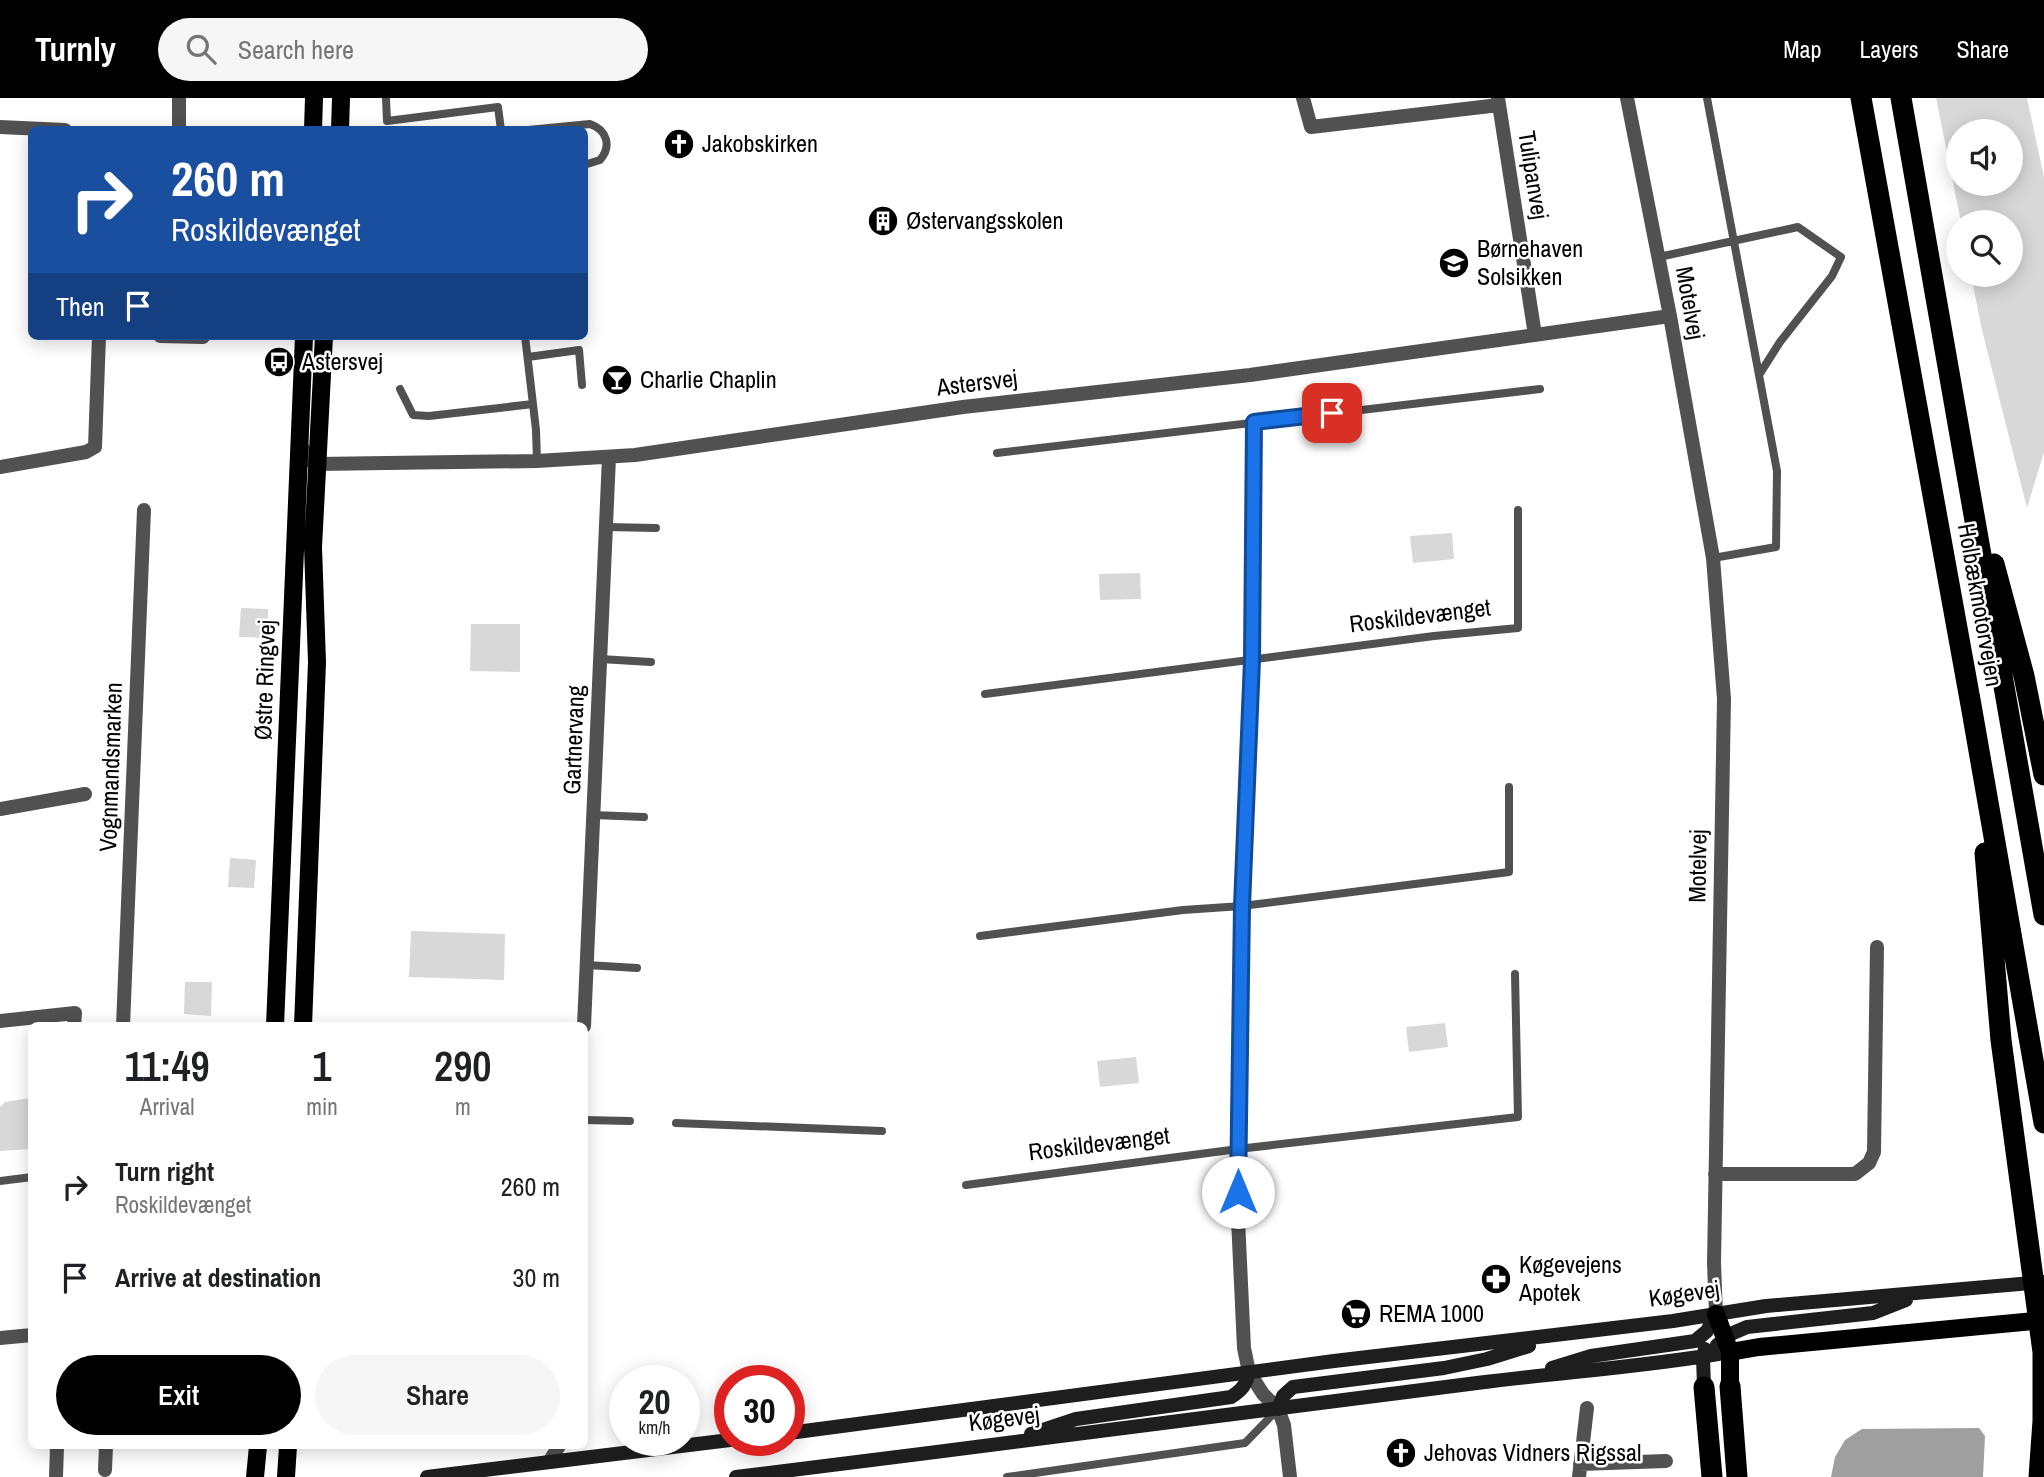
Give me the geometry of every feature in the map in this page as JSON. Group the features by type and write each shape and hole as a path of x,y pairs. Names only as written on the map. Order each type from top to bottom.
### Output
{"highway":[{"name":"Holbækmotorvejen","path":"1861,98 2044,1123"},
{"name":"Holbækmotorvejen","path":"1901,98 2044,915"},
{"path":"1957,427 2024,676 2044,775"},
{"path":"1971,705 2001,1040 2043,1352 2043,1421 2039,1477"},
{"path":"1730,1386 1737,1477"},
{"path":"1704,1387 1712,1477"}],"main road":[{"path":"313,126 314,98"},
{"path":"340,126 341,98"},
{"name":"Østre Ringvej","path":"275,1022 304,340"},
{"name":"Østre Ringvej","path":"303,1022 317,662 313,547 324,340"},
{"path":"1716,1314 1727,1345 1730,1386"},
{"name":"Køgevej","path":"1727,1345 1759,1347 2044,1320"},
{"path":"256,1477 258,1449"},
{"path":"286,1477 288,1449"}],"street":[{"path":"179,98 179,126"},
{"name":"Tulipanvej","path":"1303,98 1311,127 1499,102 1535,335"},
{"name":"Motelvej","path":"1627,98 1659,257 1713,558 1724,699 1715,1174 1716,1314"},
{"path":"0,127 28,128"},
{"name":"Astersvej","path":"317,464 537,461 609,457 963,407 1250,375 1670,316"},
{"path":"0,467 86,452 96,447 99,340"},
{"path":"1002,1443 1076,1419 1231,1397 1247,1384 1249,1372 1242,1328 1238,1149 1242,906 1252,660 1254,422"},
{"path":"299,442 309,460 317,464"},
{"name":"Gartnervang","path":"584,1022 609,457"},
{"name":"Vognmandsmarken","path":"122,1022 144,510"},
{"path":"0,809 85,794"},
{"path":"1715,1174 1855,1174 1869,1163 1874,1152 1877,947"},
{"path":"0,1021 74,1019"},
{"name":"Køgevej","path":"805,1431 1249,1372 1559,1336 1766,1306 2044,1282"},
{"path":"1727,1345 1747,1327 1873,1313 1923,1293"},
{"path":"1704,1387 1703,1357 1716,1314"},
{"path":"1521,1378 1591,1356 1695,1341 1707,1331 1716,1314"},
{"path":"0,1338 28,1335"},
{"path":"1278,1409 1283,1396 1293,1387 1444,1368 1487,1359 1559,1336"},
{"name":"Køgevej","path":"736,1477 1521,1378 1656,1364 1703,1357 1727,1345"},
{"path":"1249,1372 1263,1394 1278,1409 1284,1425 1290,1477"},
{"path":"1587,1408 1580,1470 1666,1461"},
{"path":"427,1477 714,1442"},
{"path":"56,1477 57,1449"},
{"path":"105,1471 106,1449"},
{"path":"549,1462 557,1449"}],"lane":[{"path":"386,98 387,121 498,107 500,126"},
{"path":"1707,98 1777,471 1776,547 1713,558"},
{"path":"574,126 590,124 602,130 608,142 605,155 595,163 588,164"},
{"path":"1659,257 1798,227 1841,257 1832,276 1780,342 1759,375"},
{"path":"526,340 537,461"},
{"path":"528,357 579,350 582,384"},
{"path":"400,389 413,415 429,416 533,404"},
{"path":"997,453 1540,389"},
{"name":"Roskildevænget","path":"985,694 1518,628 1518,510"},
{"path":"606,527 656,528"},
{"path":"600,659 651,662"},
{"path":"980,936 1509,872 1508,787"},
{"path":"593,815 644,817"},
{"path":"587,965 637,968"},
{"name":"Roskildevænget","path":"965,1185 1238,1149 1518,1117 1515,974"},
{"path":"588,1120 630,1121"},
{"path":"676,1123 882,1130"},
{"path":"0,1181 28,1178"},
{"path":"1007,1477 1245,1443 1278,1409"}],"shaded area":[{"path":"1936,98 2027,98 2044,177 2044,452 2027,508 1973,287 2023,287 2023,210 1959,210 1956,196 2023,196 2023,119 1946,119 1946,148"},
{"path":"1452,533 1454,559 1413,563 1410,536"},
{"path":"1140,573 1141,599 1100,600 1099,574"},
{"path":"241,608 268,609 268,638 239,637"},
{"path":"471,624 520,624 520,672 470,671"},
{"path":"230,858 256,860 254,888 228,887"},
{"path":"411,931 505,934 504,980 409,977"},
{"path":"185,982 212,982 211,1016 184,1014"},
{"path":"1445,1023 1448,1047 1409,1052 1406,1027"},
{"path":"1136,1057 1139,1083 1100,1087 1097,1061"},
{"path":"28,1098 28,1149 0,1151 0,1107 5,1102"},
{"path":"1979,1428 1985,1436 1983,1477 1831,1477 1835,1457 1845,1440 1862,1429"}],"place":[{"name":"Jakobskirken","path":"679,144"},
{"name":"Østervangsskolen","path":"883,221"},
{"name":"Børnehaven Solsikken","path":"1454,263"},
{"name":"Astersvej","path":"279,362"},
{"name":"Charlie Chaplin","path":"617,380"},
{"name":"Køgevejens Apotek","path":"1496,1279"},
{"name":"REMA 1000","path":"1356,1314"},
{"name":"Jehovas Vidners Rigssal","path":"1401,1453"}],"route":[{"path":"1238,1192 1242,906 1252,660 1254,422 1332,413"}]}
